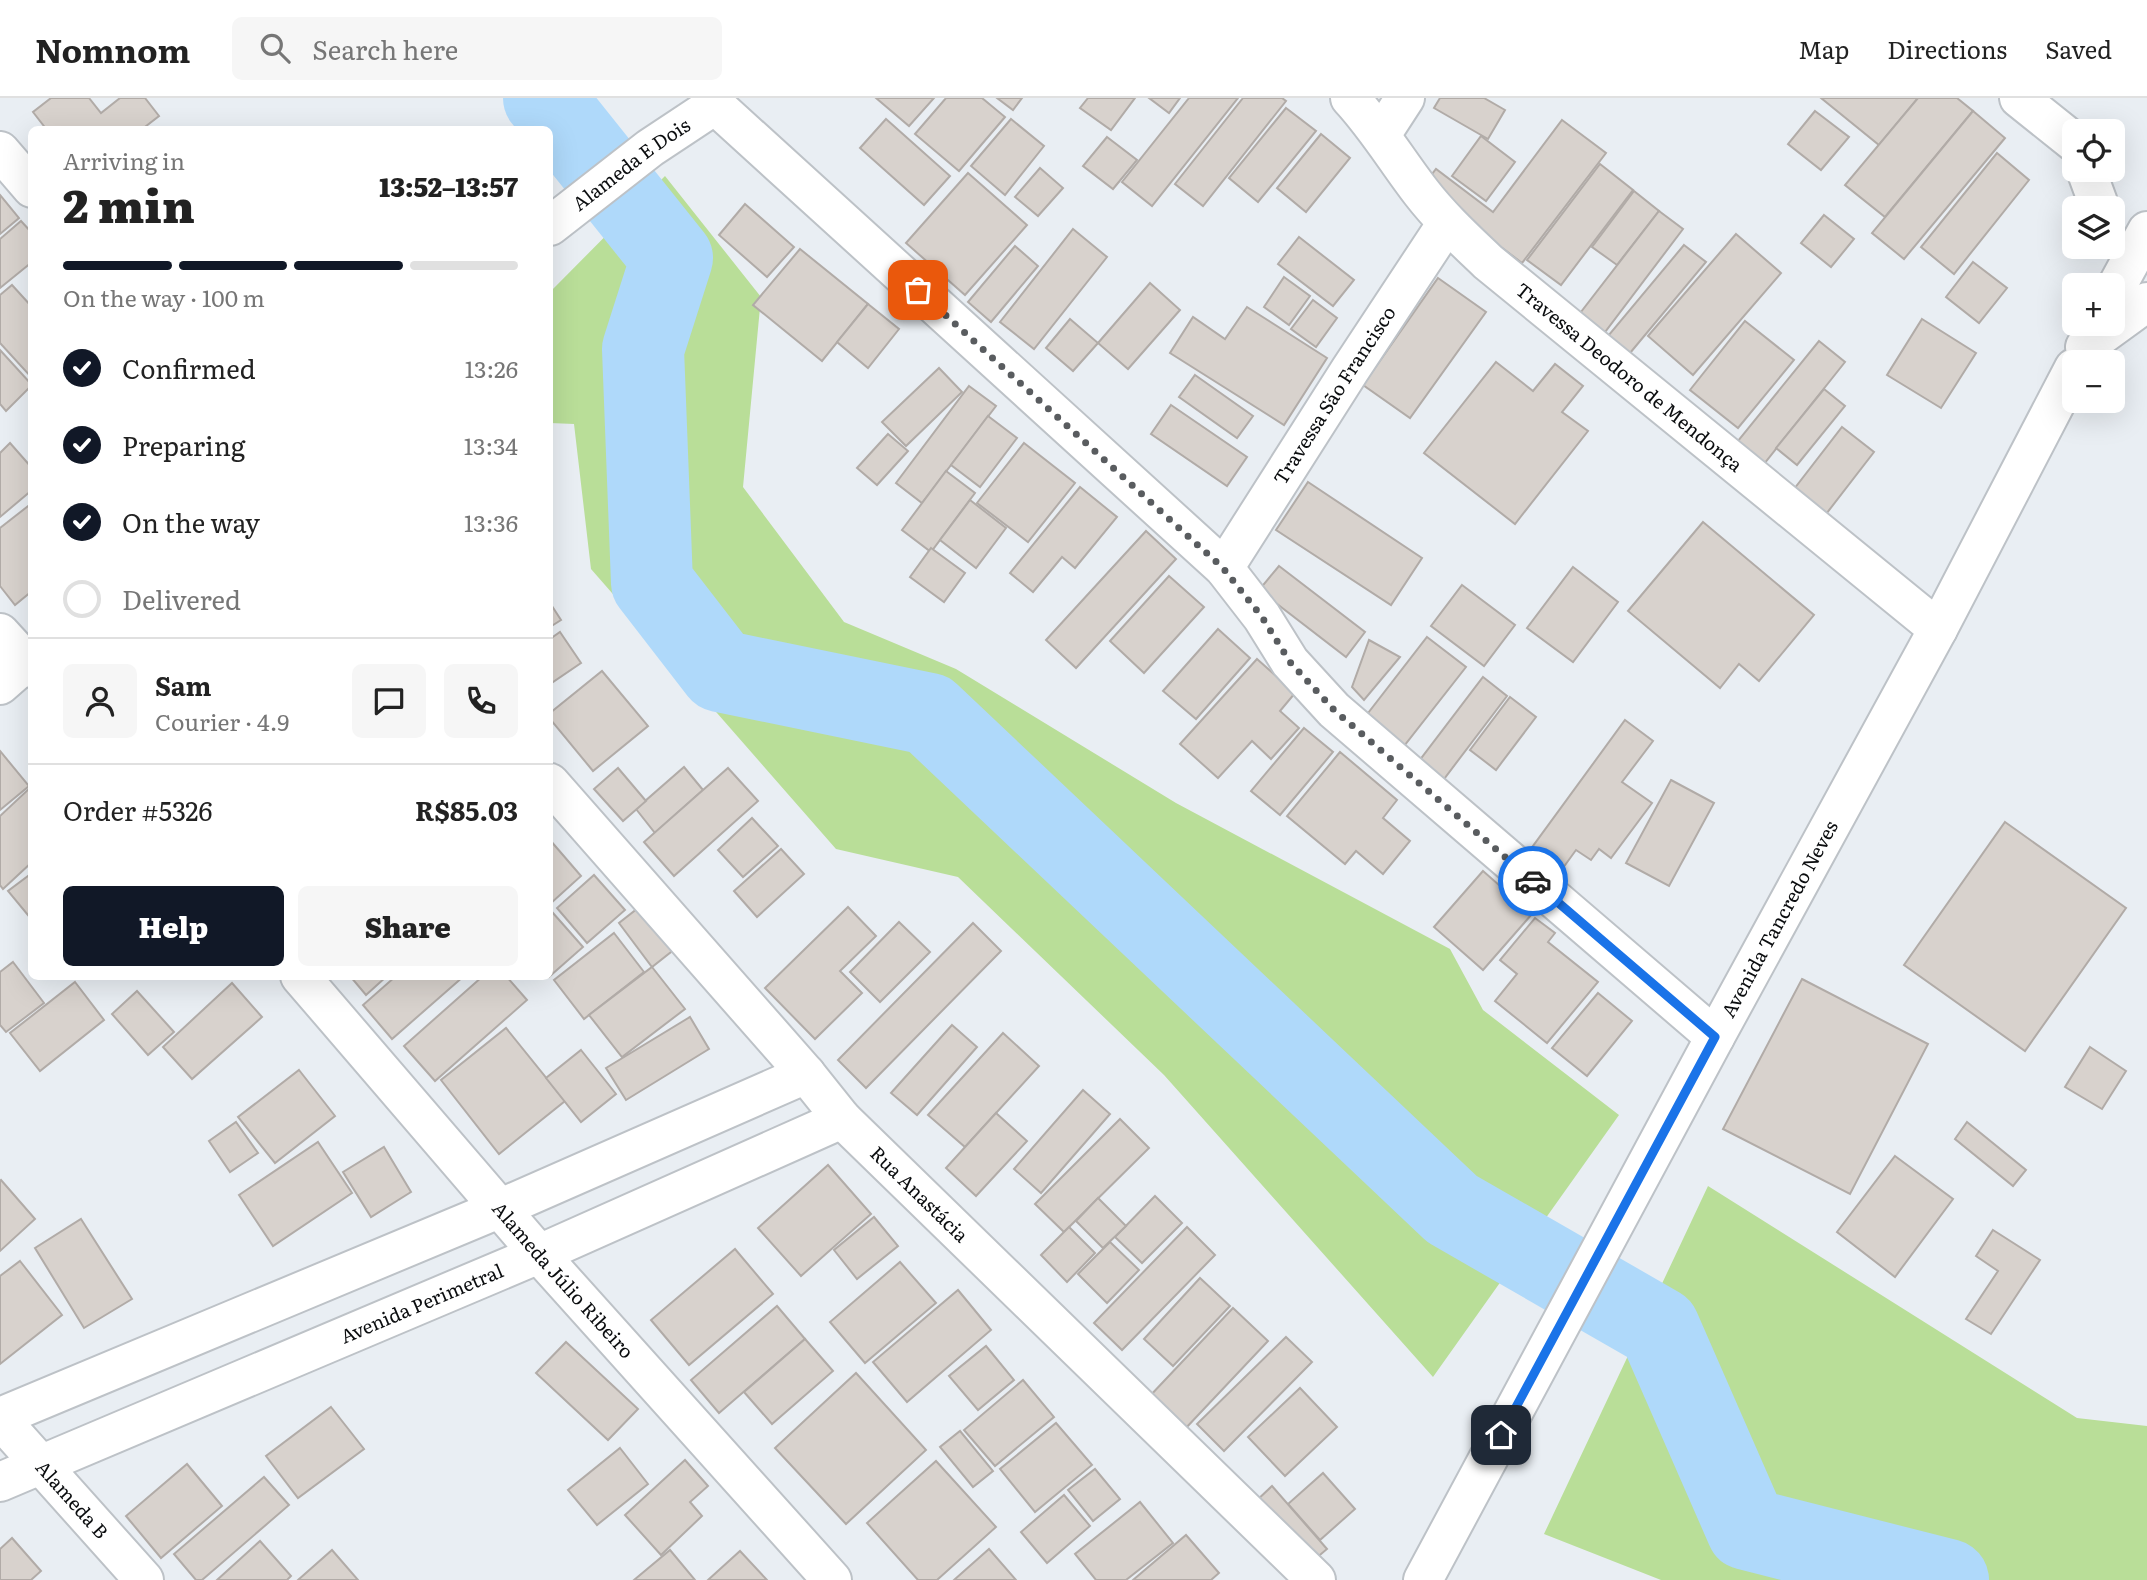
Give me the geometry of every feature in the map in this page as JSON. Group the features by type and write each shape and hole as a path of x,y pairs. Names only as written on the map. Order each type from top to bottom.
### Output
{"street":[{"name":"Travessa Deodoro de Mendonça","path":"1349,98 1381,135 1421,193 1447,223 1488,262 1938,629"},
{"path":"1381,135 1405,98"},
{"path":"2019,98 2062,130"},
{"path":"2061,98 2068,119"},
{"path":"717,101 1223,568 1262,617 1290,662 1334,710 1715,1037"},
{"name":"Alameda E Dois","path":"553,224 650,148 717,101"},
{"path":"0,151 28,183"},
{"name":"Travessa São Francisco","path":"1223,568 1447,223"},
{"path":"2116,270 2147,231"},
{"path":"2083,350 2147,302"},
{"name":"Avenida Tancredo Neves","path":"1423,1580 1938,629 2062,390"},
{"path":"0,633 22,668"},
{"name":"Rua Anastácia","path":"553,786 806,1074 842,1119 1316,1580"},
{"name":"Alameda Júlio Ribeiro","path":"303,980 539,1254 832,1580"},
{"path":"0,1418 500,1208 806,1074"},
{"name":"Avenida Perimetral","path":"0,1482 539,1254 842,1119"},
{"name":"Alameda B","path":"0,1418 144,1580"}],"green space":[{"path":"665,176 761,297 743,487 844,622 956,669 1176,803 1450,949 1483,1010 1619,1115 1433,1377 1164,1075 958,877 836,849 591,569 574,424 553,423 553,289"},
{"path":"1708,1186 2077,1418 2147,1426 2147,1580 1661,1580 1544,1534"}],"building":[{"path":"51,98 89,98 101,113 120,98 145,98 159,116 146,126 44,126 33,112"},
{"path":"876,98 934,98 909,126"},
{"path":"946,98 982,98 1005,117 959,171 915,134"},
{"path":"997,98 1022,98 1013,110"},
{"path":"1088,98 1135,98 1111,130 1080,108"},
{"path":"1149,98 1180,98 1169,113"},
{"path":"1189,98 1238,98 1152,206 1122,182"},
{"path":"1243,98 1282,98 1286,101 1203,206 1175,184"},
{"path":"1440,98 1484,98 1505,110 1488,139 1434,108"},
{"path":"1821,98 1918,98 1879,145"},
{"path":"1918,98 1957,98 1973,111 1885,217 1845,185"},
{"path":"1286,108 1316,131 1258,202 1229,178"},
{"path":"1815,111 1849,137 1821,170 1788,144"},
{"path":"1973,111 2005,138 1904,259 1872,233"},
{"path":"886,119 950,176 924,205 860,148"},
{"path":"1011,119 1044,146 1005,195 971,166"},
{"path":"1562,120 1606,153 1522,263 1422,187 1436,169 1493,212"},
{"path":"1321,134 1350,158 1306,212 1277,188"},
{"path":"1481,136 1515,162 1486,201 1452,176"},
{"path":"1107,137 1137,160 1113,189 1083,166"},
{"path":"1997,153 2029,180 1954,274 1921,247"},
{"path":"1600,164 1633,190 1561,285 1527,260"},
{"path":"1040,168 1063,188 1038,216 1015,197"},
{"path":"968,173 1027,225 965,295 906,243"},
{"path":"1634,191 1659,211 1617,265 1592,247"},
{"path":"0,195 19,218 0,234"},
{"path":"745,204 794,247 767,277 719,235"},
{"path":"1659,211 1683,229 1599,340 1574,321"},
{"path":"1824,215 1854,239 1831,267 1801,243"},
{"path":"21,221 28,229 28,265 0,288 0,239"},
{"path":"1073,229 1107,257 1034,349 1000,322"},
{"path":"1736,234 1781,273 1693,375 1648,336"},
{"path":"1299,237 1354,280 1333,306 1278,264"},
{"path":"1684,245 1706,262 1625,359 1603,342"},
{"path":"1015,246 1038,266 991,322 968,302"},
{"path":"800,249 868,304 822,361 753,305"},
{"path":"1973,262 2007,288 1979,323 1946,297"},
{"path":"1284,277 1310,296 1289,325 1264,307"},
{"path":"1438,278 1486,312 1410,418 1363,385"},
{"path":"1150,283 1180,310 1128,369 1098,343"},
{"path":"12,285 28,303 28,374 0,343 0,295"},
{"path":"1313,300 1337,318 1316,347 1291,329"},
{"path":"868,304 899,329 868,368 837,342"},
{"path":"1247,307 1327,358 1284,425 1170,353 1193,317 1225,339"},
{"path":"1070,319 1098,343 1073,371 1046,348"},
{"path":"1922,319 1976,353 1941,408 1887,375"},
{"path":"1745,321 1794,360 1738,428 1690,390"},
{"path":"1819,341 1845,362 1760,469 1733,447"},
{"path":"0,350 28,381 28,389 6,411 0,404"},
{"path":"1496,362 1533,391 1555,364 1583,386 1562,412 1588,431 1515,524 1424,453"},
{"path":"939,368 962,392 906,446 882,422"},
{"path":"1195,375 1253,416 1237,438 1179,397"},
{"path":"969,386 996,406 922,503 896,483"},
{"path":"1824,389 1845,406 1797,465 1776,448"},
{"path":"1171,405 1247,457 1227,486 1151,434"},
{"path":"988,416 1017,438 980,487 951,465"},
{"path":"1842,427 1874,452 1823,518 1791,493"},
{"path":"888,434 908,451 877,485 857,468"},
{"path":"10,443 28,463 28,493 0,517 0,453"},
{"path":"1024,443 1075,483 1028,542 977,503"},
{"path":"946,471 975,493 931,552 902,530"},
{"path":"1308,482 1422,558 1391,605 1276,530"},
{"path":"1080,487 1117,517 1075,568 1062,557 1033,592 1010,573"},
{"path":"970,500 1006,528 976,568 940,540"},
{"path":"28,506 28,594 15,605 0,586 0,528"},
{"path":"1703,522 1814,615 1759,681 1739,664 1720,688 1628,611"},
{"path":"1146,531 1176,559 1076,668 1046,640"},
{"path":"931,548 965,573 944,602 910,577"},
{"path":"1279,566 1365,632 1346,657 1259,590"},
{"path":"1573,567 1618,602 1573,662 1527,628"},
{"path":"1169,576 1204,607 1144,673 1110,641"},
{"path":"1462,585 1515,625 1484,666 1431,626"},
{"path":"553,608 561,620 553,625"},
{"path":"1218,629 1250,658 1196,719 1163,691"},
{"path":"560,632 581,663 553,682 553,637"},
{"path":"1427,637 1466,667 1404,746 1365,717"},
{"path":"1369,640 1400,657 1364,700 1352,687"},
{"path":"1257,659 1295,693 1280,711 1299,728 1271,759 1252,741 1218,778 1180,744"},
{"path":"602,671 648,726 593,771 553,723 553,711"},
{"path":"1483,677 1507,696 1441,783 1416,765"},
{"path":"1510,697 1536,717 1496,770 1470,750"},
{"path":"1625,720 1653,741 1622,782 1652,803 1611,858 1599,849 1591,860 1576,850 1552,883 1522,861"},
{"path":"1304,728 1333,752 1280,815 1251,791"},
{"path":"0,751 28,787 0,810"},
{"path":"1340,752 1397,800 1383,818 1410,841 1383,874 1356,851 1345,864 1287,816"},
{"path":"684,767 703,790 655,833 636,809"},
{"path":"618,768 646,801 623,821 594,789"},
{"path":"728,768 758,801 674,876 644,842"},
{"path":"1671,780 1714,803 1669,886 1626,863"},
{"path":"28,790 28,866 3,889 0,885 0,816"},
{"path":"752,818 778,846 743,877 718,850"},
{"path":"2005,822 2126,908 2025,1051 1904,965"},
{"path":"553,843 581,876 553,901"},
{"path":"781,849 804,874 757,917 734,891"},
{"path":"1483,871 1532,914 1483,970 1434,927"},
{"path":"594,875 625,910 587,943 557,908"},
{"path":"28,876 28,915 8,891"},
{"path":"642,905 676,948 652,967 619,923"},
{"path":"848,907 876,936 840,971 862,993 815,1039 765,988"},
{"path":"553,913 583,947 553,973"},
{"path":"1535,918 1555,933 1548,942 1598,982 1547,1043 1495,1001 1517,974 1500,960"},
{"path":"899,922 930,952 880,1002 850,972"},
{"path":"973,923 1001,951 866,1088 838,1060"},
{"path":"614,933 644,972 584,1019 554,980"},
{"path":"13,962 44,1003 6,1032 0,1025 0,972"},
{"path":"652,967 685,1009 622,1057 589,1015"},
{"path":"1802,979 1928,1044 1850,1194 1723,1129"},
{"path":"353,980 383,980 366,995"},
{"path":"391,980 459,980 392,1039 363,1005"},
{"path":"478,980 510,980 527,1000 435,1081 404,1046"},
{"path":"75,982 104,1020 40,1071 10,1033"},
{"path":"232,983 262,1017 192,1079 163,1047"},
{"path":"137,991 174,1032 148,1055 112,1014"},
{"path":"1598,993 1632,1021 1587,1076 1552,1048"},
{"path":"690,1017 709,1049 626,1100 606,1068"},
{"path":"952,1025 977,1047 917,1115 891,1093"},
{"path":"506,1028 565,1101 499,1154 441,1080"},
{"path":"1003,1033 1039,1066 965,1147 928,1115"},
{"path":"2090,1047 2126,1071 2102,1109 2065,1087"},
{"path":"581,1050 616,1094 581,1122 546,1078"},
{"path":"299,1070 335,1116 275,1163 238,1117"},
{"path":"1083,1090 1110,1114 1041,1193 1014,1169"},
{"path":"996,1113 1027,1141 976,1196 946,1168"},
{"path":"1120,1119 1149,1148 1064,1232 1035,1204"},
{"path":"236,1122 258,1153 230,1172 209,1141"},
{"path":"1967,1122 2026,1170 2013,1186 1955,1139"},
{"path":"318,1142 352,1193 273,1246 239,1195"},
{"path":"384,1147 411,1192 371,1217 343,1172"},
{"path":"1895,1156 1953,1199 1895,1277 1837,1232"},
{"path":"828,1165 871,1214 801,1276 758,1228"},
{"path":"0,1181 35,1219 0,1251"},
{"path":"1155,1196 1182,1223 1142,1263 1115,1237"},
{"path":"1098,1198 1126,1226 1103,1248 1076,1221"},
{"path":"874,1217 898,1246 857,1279 834,1250"},
{"path":"81,1219 132,1299 84,1328 35,1248"},
{"path":"1069,1227 1095,1253 1067,1282 1041,1255"},
{"path":"1187,1227 1215,1255 1122,1350 1094,1323"},
{"path":"1993,1230 2040,1260 1991,1334 1966,1319 1998,1271 1976,1256"},
{"path":"1110,1242 1139,1270 1107,1303 1078,1274"},
{"path":"735,1249 773,1294 689,1365 651,1320"},
{"path":"20,1261 62,1315 0,1364 0,1276"},
{"path":"900,1262 936,1303 865,1363 830,1322"},
{"path":"1200,1278 1230,1306 1173,1366 1144,1339"},
{"path":"958,1290 991,1330 907,1402 873,1362"},
{"path":"777,1306 805,1339 719,1413 691,1380"},
{"path":"1233,1308 1268,1341 1184,1430 1148,1398"},
{"path":"1286,1337 1312,1362 1224,1451 1197,1424"},
{"path":"805,1339 833,1371 772,1424 744,1392"},
{"path":"566,1342 638,1409 608,1440 536,1373"},
{"path":"986,1346 1014,1380 978,1410 949,1376"},
{"path":"856,1373 926,1450 846,1524 775,1448"},
{"path":"1023,1380 1054,1417 995,1466 964,1430"},
{"path":"1300,1388 1337,1427 1285,1476 1248,1437"},
{"path":"331,1407 364,1449 298,1498 266,1456"},
{"path":"1056,1423 1092,1465 1035,1512 1000,1469"},
{"path":"960,1431 993,1471 973,1487 940,1447"},
{"path":"620,1448 648,1484 597,1525 568,1490"},
{"path":"685,1460 708,1486 690,1502 702,1516 661,1555 625,1515"},
{"path":"936,1461 996,1527 937,1580 918,1580 867,1523"},
{"path":"187,1464 222,1506 161,1558 126,1516"},
{"path":"1095,1469 1120,1499 1093,1521 1068,1490"},
{"path":"1323,1473 1355,1509 1320,1540 1288,1504"},
{"path":"264,1477 289,1505 202,1580 196,1580 174,1554"},
{"path":"1272,1486 1327,1549 1308,1565 1254,1503"},
{"path":"1064,1495 1090,1526 1047,1563 1021,1532"},
{"path":"1140,1502 1173,1543 1126,1580 1096,1580 1075,1554"},
{"path":"1186,1535 1219,1573 1211,1580 1133,1580"},
{"path":"12,1538 41,1571 31,1580 0,1580 0,1549"},
{"path":"260,1541 291,1576 287,1580 217,1580"},
{"path":"989,1549 1016,1580 954,1580"},
{"path":"332,1550 358,1580 298,1580"},
{"path":"670,1550 695,1580 634,1580"},
{"path":"740,1551 767,1580 708,1580"}],"waterway":[{"path":"544,98 672,258 643,349 652,583 720,671 929,714 1452,1209 1659,1328 1747,1529 1948,1580"}],"way so far":[{"path":"918,290 1223,568 1262,617 1290,662 1334,710 1533,881"}],"route":[{"path":"1501,1435 1715,1037 1533,881"}]}
